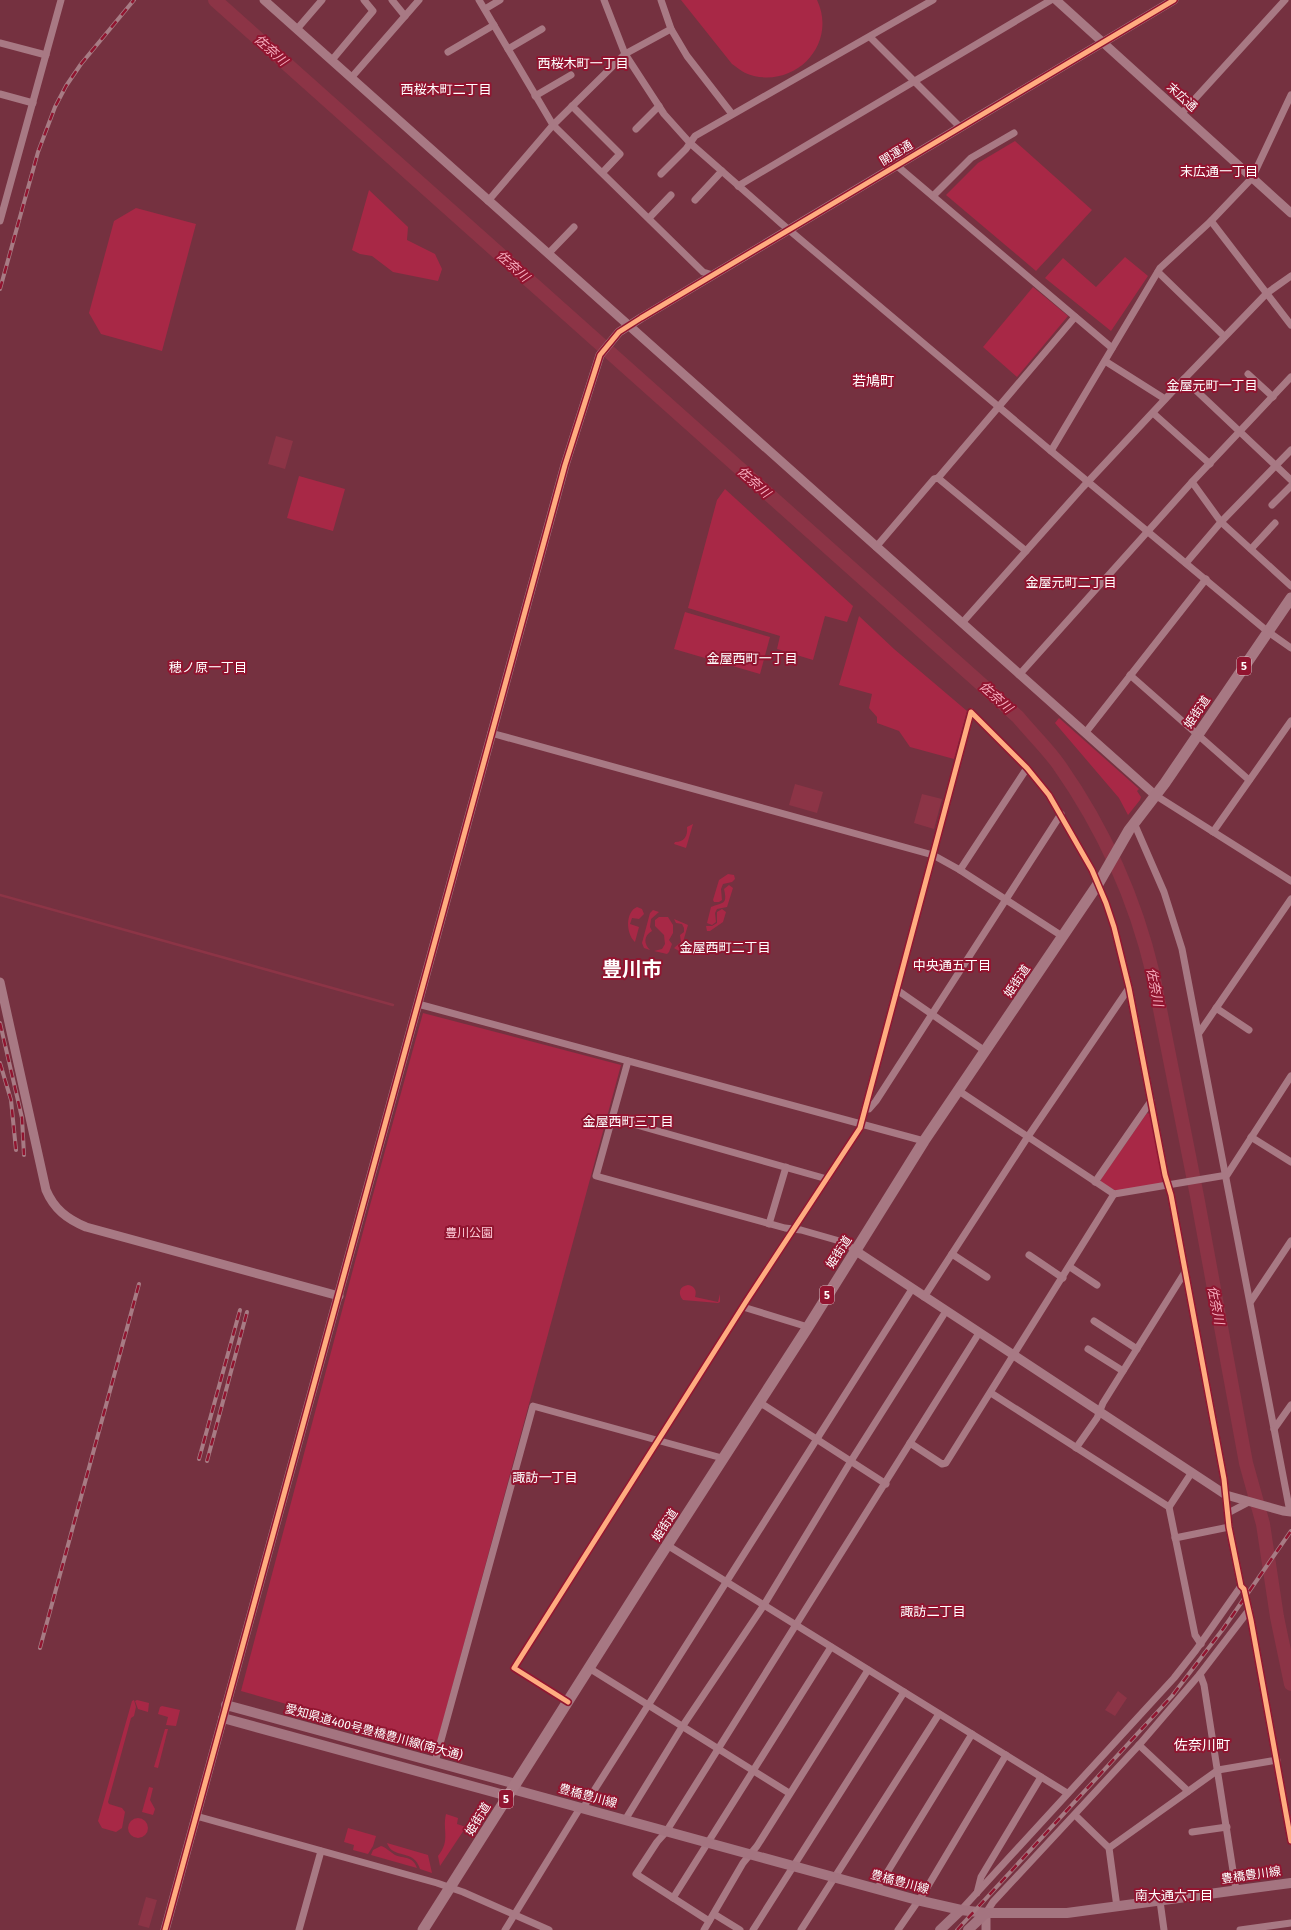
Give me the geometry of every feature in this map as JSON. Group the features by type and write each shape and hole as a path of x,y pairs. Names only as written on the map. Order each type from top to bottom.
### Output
{"main road":[{"name":"姫街道","path":"423,1930 722,1458 808,1327 924,1141 1098,884 1131,827 1198,736 1267,631 1291,598"},
{"name":"愛知県道400号豊橋豊川線(南大通)","path":"226,1704 435,1762 512,1789"},
{"path":"223,1718 512,1789"},
{"name":"豊橋豊川線","path":"512,1789 834,1878 961,1910 986,1913 1067,1914 1291,1883"},
{"path":"940,1930 961,1910"},
{"path":"968,1930 986,1913"}],"street":[{"path":"0,221 61,0"},
{"path":"264,0 1155,795 1291,881"},
{"path":"297,29 322,0"},
{"path":"332,60 373,11 364,0"},
{"path":"392,0 405,16"},
{"path":"351,78 419,0"},
{"path":"479,0 553,125 603,172 703,272 712,275"},
{"path":"485,9 500,0"},
{"path":"604,0 624,54 659,106 690,143 738,186 1050,451 1267,631 1291,648"},
{"path":"661,0 671,29 687,56 732,114"},
{"path":"661,174 686,149 695,136 933,0"},
{"path":"738,186 1052,0"},
{"name":"末広通","path":"1056,0 1291,213"},
{"name":"開運通","path":"164,1930 339,1296 565,465 600,355 615,336 712,275 790,230 896,165 1174,0"},
{"path":"1182,114 1284,0"},
{"path":"448,52 494,25"},
{"path":"508,49 542,29"},
{"path":"488,201 553,125 624,54 671,29"},
{"path":"870,37 960,127"},
{"path":"0,43 46,55"},
{"path":"536,96 570,75"},
{"path":"0,94 33,103"},
{"path":"1050,451 1158,272 1252,178 1291,95"},
{"path":"572,106 620,154 603,172"},
{"path":"636,129 659,106"},
{"path":"932,196 971,158 1014,133"},
{"path":"896,165 1112,348"},
{"path":"695,200 722,171"},
{"path":"649,218 671,194"},
{"path":"1211,220 1291,325"},
{"path":"548,254 574,227"},
{"path":"1158,272 1224,336"},
{"path":"962,623 1088,482 1224,336 1267,293 1291,276"},
{"path":"876,547 934,479 938,478 1075,317"},
{"path":"1105,361 1165,399"},
{"path":"1248,374 1273,397"},
{"path":"1019,675 1192,482 1291,377"},
{"path":"1184,379 1291,480"},
{"path":"1153,413 1210,464"},
{"path":"1186,563 1221,522 1291,450"},
{"path":"938,478 1026,551"},
{"path":"1192,482 1221,522 1291,586"},
{"path":"1272,505 1291,486"},
{"path":"1251,549 1275,523"},
{"path":"1086,732 1206,580"},
{"path":"1130,675 1249,780"},
{"path":"568,1702 514,1668 743,1307 795,1230 860,1128 972,712 1027,768 1049,795 1092,870 1114,927 1129,988 1185,1272 1226,1495 1229,1527 1241,1586 1244,1589 1249,1610 1291,1841"},
{"path":"1213,832 1291,721"},
{"path":"491,733 933,855 960,870 1062,936"},
{"path":"960,870 1027,768"},
{"path":"865,1109 869,1109 876,1101 1061,814"},
{"path":"628,1061 596,1176 769,1224 843,1242 924,1297 1226,1495 1291,1512 1274,1429 1227,1175 1177,932 1164,892 1131,827"},
{"path":"1199,1033 1291,899"},
{"path":"0,982 46,1190 49,1198 60,1211 72,1221 86,1227 339,1296"},
{"path":"924,1297 1027,1138 1129,988"},
{"path":"897,990 985,1051"},
{"path":"418,1004 924,1141"},
{"path":"1216,1008 1249,1030"},
{"path":"959,1091 1027,1138 1114,1194 1227,1175 1291,1076"},
{"path":"1095,1182 1151,1101"},
{"path":"612,1118 827,1179"},
{"path":"1251,1137 1291,1162"},
{"path":"769,1224 786,1167"},
{"path":"910,1443 942,1464 946,1463 1070,1267 1114,1194"},
{"path":"1251,1301 1291,1241"},
{"path":"952,1254 987,1277"},
{"path":"1029,1255 1063,1278"},
{"path":"1070,1267 1097,1285"},
{"path":"1076,1448 1097,1418 1123,1371 1185,1272"},
{"path":"505,1930 582,1808 649,1706 912,1289"},
{"path":"743,1307 808,1327"},
{"path":"625,1820 682,1728 764,1605 850,1461 946,1311"},
{"path":"1094,1321 1137,1349"},
{"path":"709,1921 636,1874 657,1842 666,1832 717,1749 886,1484 979,1333"},
{"path":"1088,1349 1123,1371"},
{"path":"991,1393 1169,1507"},
{"path":"759,1402 886,1484"},
{"path":"1274,1429 1291,1405"},
{"path":"435,1762 533,1406 722,1458"},
{"path":"1192,1472 1169,1507 1195,1635 1201,1644"},
{"path":"1228,1512 1249,1502"},
{"path":"1175,1538 1229,1527"},
{"path":"668,1545 1067,1793"},
{"path":"961,1910 1174,1678 1201,1644 1241,1586"},
{"path":"986,1930 986,1913 993,1902 1139,1745 1200,1674 1249,1610"},
{"path":"673,1898 831,1647"},
{"path":"589,1668 682,1728 789,1793"},
{"path":"704,1930 743,1863 751,1855 868,1670"},
{"path":"1200,1674 1204,1685 1236,1890"},
{"path":"753,1930 904,1692"},
{"path":"801,1930 939,1714"},
{"path":"877,1889 972,1734"},
{"path":"1139,1745 1188,1791"},
{"path":"898,1930 917,1900 925,1891 1006,1755"},
{"path":"1109,1848 1218,1770 1277,1760"},
{"path":"977,1893 981,1877 1041,1777"},
{"path":"1075,1815 1109,1848 1117,1907"},
{"path":"196,1816 450,1888 549,1930"},
{"path":"1192,1832 1227,1827"},
{"path":"299,1930 321,1851"},
{"path":"1160,1901 1164,1930"},
{"path":"714,1914 740,1930"},
{"path":"1240,1930 1291,1923"}],"green space":[{"path":"681,0 817,0 822,16 822,31 818,45 810,58 799,67 786,74 770,77 754,76 745,73 732,64"},
{"path":"1015,141 1092,210 1036,271 946,195 978,163"},
{"path":"369,190 408,227 407,240 435,254 442,269 438,281 393,272 372,256 360,254 352,250"},
{"path":"136,208 196,224 162,351 101,334 89,313 114,221"},
{"path":"1125,257 1148,276 1111,331 1045,278 1063,258 1096,287"},
{"path":"1033,287 1068,316 1017,377 983,347"},
{"path":"299,476 345,489 333,531 287,518"},
{"path":"725,489 853,606 847,622 825,616 813,660 777,649 780,636 688,608 717,500"},
{"path":"685,612 770,637 760,674 674,649"},
{"path":"859,616 894,649 967,711 954,759 910,747 899,731 877,723 877,717 869,708 872,694 839,685"},
{"path":"1059,718 1139,789 1137,791 1141,797 1140,800 1128,815 1119,798 1055,723"},
{"path":"693,824 686,848 674,844 675,842 681,841 685,838 687,827"},
{"path":"728,874 734,875 735,879 732,882 723,884 721,889 722,900 719,902 714,902 713,900 719,880"},
{"path":"729,885 733,888 727,907 717,909 715,913 716,922 712,925 707,923 711,907 725,901 724,889"},
{"path":"637,907 642,909 644,914 639,919 632,918 630,924 639,927 635,942 630,934 628,923 630,913"},
{"path":"722,909 726,912 723,922 710,931 707,931 706,926 712,926 717,923 717,912"},
{"path":"653,910 659,912 651,919 650,927 652,931 647,935 645,940 650,950 644,948 642,943 650,913"},
{"path":"659,917 668,917 673,925 673,933 669,940 672,944 667,954 654,951 662,949 665,944 664,935 655,926 655,920"},
{"path":"674,919 688,925 681,949 679,951 674,948 681,942 680,935 684,932 684,928 682,924 676,923"},
{"name":"豊川公園","path":"423,1013 621,1065 436,1747 241,1691 369,1209"},
{"path":"1147,1113 1150,1114 1163,1179 1162,1183 1116,1191 1101,1182 1101,1179"},
{"path":"688,1285 695,1289 695,1297 718,1302 720,1294 720,1302 718,1303 683,1300 680,1295 680,1290"},
{"path":"134,1700 136,1707 134,1716 131,1718 108,1802 109,1804 122,1808 125,1812 122,1828 116,1832 102,1828 98,1821 132,1701"},
{"path":"137,1700 149,1703 148,1712 138,1709 135,1701"},
{"path":"162,1706 180,1710 176,1726 166,1725 168,1717 158,1714 160,1707"},
{"path":"165,1729 168,1729 158,1768 154,1767"},
{"path":"149,1787 153,1788 150,1800 155,1809 153,1815 142,1812"},
{"path":"446,1814 458,1818 457,1824 466,1827 440,1866 438,1856 442,1850 445,1840"},
{"path":"134,1818 142,1818 148,1824 148,1832 142,1838 134,1838 128,1832 128,1824"},
{"path":"348,1828 376,1836 373,1846 368,1854 353,1850 354,1845 344,1842"},
{"path":"387,1843 428,1855 432,1873 420,1869 413,1858 394,1851"},
{"path":"381,1846 395,1855 408,1858 413,1861 417,1868 371,1855 373,1850"}],"shaded area":[{"path":"276,436 293,441 285,469 268,464"},
{"path":"795,784 823,792 817,813 789,805"},
{"path":"922,794 942,799 934,829 914,823"},
{"path":"1118,1691 1127,1698 1115,1716 1105,1710"},
{"path":"146,1897 157,1900 149,1928 138,1925"}],"waterway":[{"name":"佐奈川","path":"215,0 1018,717 1059,765 1075,789 1104,839 1127,891 1146,946 1153,974 1197,1196 1246,1463 1263,1524 1277,1617 1291,1684"},
{"path":"0,895 393,1005"}],"railway":[{"path":"0,289 38,152 55,107 66,86 81,64 134,0"},
{"path":"0,1023 22,1118 24,1155"},
{"path":"0,1063 11,1100 16,1150"},
{"path":"40,1648 139,1284"},
{"path":"199,1459 240,1310"},
{"path":"207,1461 247,1312"},
{"path":"957,1930 1172,1696 1223,1629 1291,1531"}],"cycle path":[{"path":"165,1930 565,465 600,355 619,332 641,318 1174,0"},
{"path":"568,1702 514,1668 747,1300 860,1128 971,712 1027,768 1049,795 1092,870 1114,927 1129,988 1165,1175 1171,1195 1224,1479 1229,1527 1241,1586 1244,1589 1251,1620 1291,1841"}],"district":[{"name":"西桜木町一丁目","path":"583,63"},
{"name":"西桜木町二丁目","path":"446,89"},
{"name":"末広通一丁目","path":"1219,171"},
{"name":"若鳩町","path":"873,381"},
{"name":"金屋元町一丁目","path":"1212,385"},
{"name":"金屋元町二丁目","path":"1071,582"},
{"name":"金屋西町一丁目","path":"752,658"},
{"name":"穂ノ原一丁目","path":"208,667"},
{"name":"金屋西町二丁目","path":"725,947"},
{"name":"中央通五丁目","path":"952,965"},
{"name":"豊川市","path":"632,969"},
{"name":"金屋西町三丁目","path":"628,1121"},
{"name":"諏訪一丁目","path":"545,1477"},
{"name":"諏訪二丁目","path":"933,1611"},
{"name":"佐奈川町","path":"1202,1745"},
{"name":"南大通六丁目","path":"1174,1895"}]}
